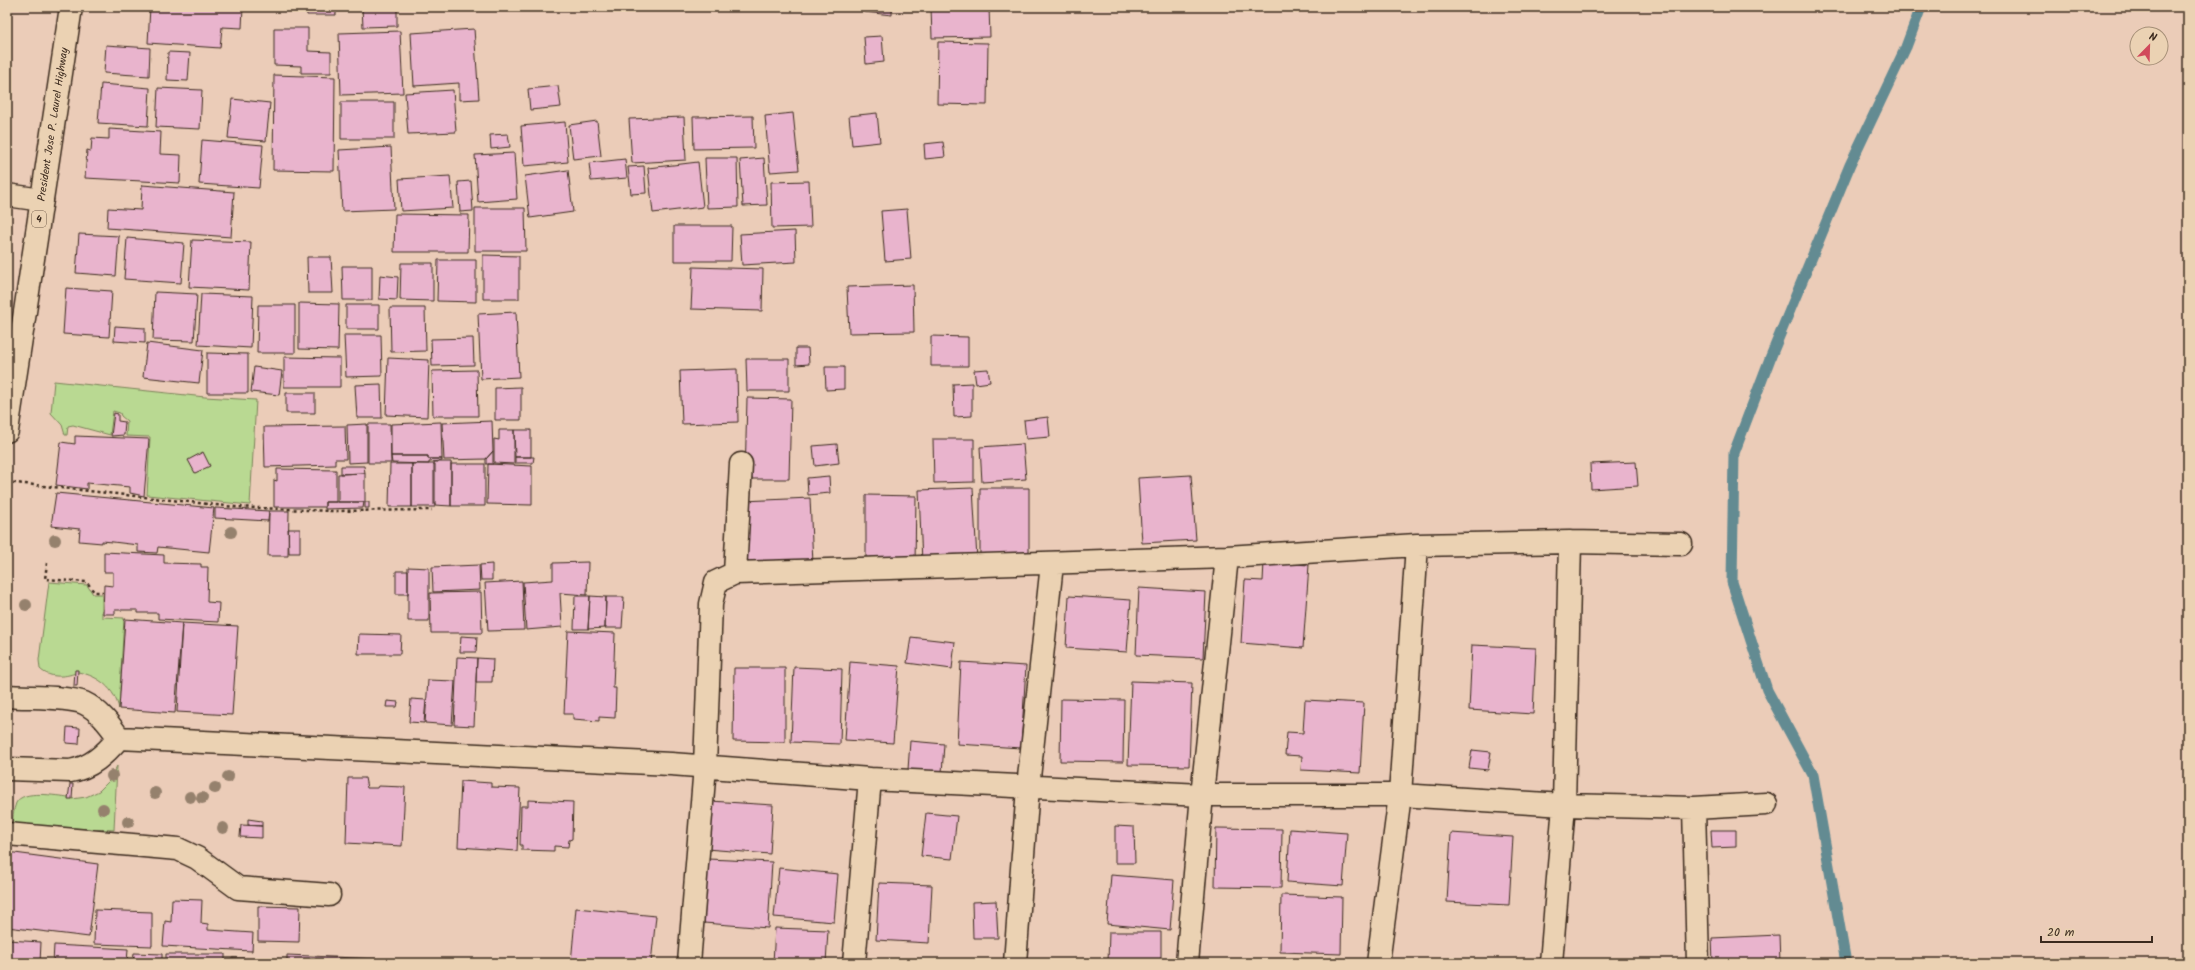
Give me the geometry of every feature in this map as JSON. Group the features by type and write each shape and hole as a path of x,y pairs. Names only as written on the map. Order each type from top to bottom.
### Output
{"main road":[{"name":"President Jose P. Laurel Highway","path":"7,431 13,345 42,200 71,7"},
{"path":"7,195 42,200"},
{"path":"735,573 741,464"},
{"path":"689,963 705,766 710,604 716,582 735,573 1052,564 1228,557 1417,545 1570,542 1680,544"},
{"path":"1551,963 1564,805 1570,542"},
{"path":"1378,963 1400,795 1417,545"},
{"path":"1187,963 1202,795 1228,557"},
{"path":"1015,963 1028,787 1052,564"},
{"path":"7,696 83,702 100,714 119,738 705,766 870,779 1202,795 1400,795 1564,805 1694,808 1766,804"},
{"path":"7,769 79,770 98,760 119,738"},
{"path":"854,963 870,779"},
{"path":"1694,808 1698,963"},
{"path":"7,834 178,849 197,858 230,884 238,888 329,895"}],"path":[{"path":"7,482 235,507 330,511 432,510"},
{"path":"47,563 45,579 87,582 94,592 103,592"}],"green space":[{"path":"54,381 205,397 256,400 250,505 147,495 150,437 126,436 127,421 121,416 120,413 113,411 110,435 73,425 68,426 67,435 65,435 62,425 51,413"},
{"path":"49,582 87,585 93,594 102,594 102,617 124,618 119,709 114,695 105,684 99,680 78,672 64,676 54,676 40,669 39,660"},
{"path":"117,766 114,830 12,825 16,803 25,796 40,794 69,797 72,799 86,797 99,791 109,781"}],"building":[{"path":"150,7 243,7 242,28 222,27 220,48 148,43"},
{"path":"306,7 336,7 336,15 307,15"},
{"path":"362,7 397,7 397,26 363,27"},
{"path":"865,7 892,7 892,15 864,12"},
{"path":"931,7 989,7 990,37 932,38"},
{"path":"274,28 308,28 308,51 331,52 331,73 301,73 301,66 274,65"},
{"path":"474,29 479,99 459,100 459,83 414,86 411,33"},
{"path":"400,31 403,93 341,95 339,33"},
{"path":"882,36 884,62 866,64 864,37"},
{"path":"938,42 988,43 987,105 937,104"},
{"path":"106,45 150,48 149,76 104,73"},
{"path":"168,52 190,53 188,81 167,80"},
{"path":"274,75 335,77 334,171 273,170"},
{"path":"101,84 150,88 148,126 98,123"},
{"path":"558,86 561,107 530,110 528,89"},
{"path":"158,88 202,90 200,129 156,127"},
{"path":"453,90 456,132 408,134 405,93"},
{"path":"232,99 270,103 266,141 228,138"},
{"path":"341,102 394,102 394,139 341,139"},
{"path":"793,113 799,170 770,172 765,116"},
{"path":"877,113 880,142 852,145 849,116"},
{"path":"753,116 754,148 694,149 693,117"},
{"path":"684,117 686,160 632,163 629,119"},
{"path":"597,121 601,156 573,159 569,125"},
{"path":"565,122 568,162 524,166 521,126"},
{"path":"109,129 161,132 160,154 181,155 180,183 85,178 87,150 91,151 92,138 109,139"},
{"path":"508,134 510,147 491,149 490,135"},
{"path":"202,140 263,145 259,188 199,184"},
{"path":"943,142 945,157 925,159 924,144"},
{"path":"391,147 394,209 342,211 339,150"},
{"path":"514,153 517,199 478,202 475,155"},
{"path":"705,158 737,158 738,207 707,208"},
{"path":"764,158 767,205 743,206 740,160"},
{"path":"625,159 627,178 591,181 589,163"},
{"path":"698,162 703,207 653,213 648,168"},
{"path":"644,166 646,193 631,194 628,167"},
{"path":"568,170 573,212 530,218 525,176"},
{"path":"450,176 453,208 401,211 399,179"},
{"path":"471,181 473,211 460,212 458,182"},
{"path":"809,181 811,227 772,228 771,182"},
{"path":"142,185 234,192 231,237 107,228 108,208 141,210"},
{"path":"475,208 525,208 526,251 475,251"},
{"path":"907,209 911,259 885,261 881,211"},
{"path":"395,214 469,215 468,252 394,252"},
{"path":"674,226 732,226 731,261 674,261"},
{"path":"795,231 796,262 742,265 740,234"},
{"path":"79,234 119,236 116,276 76,273"},
{"path":"127,238 184,243 181,283 124,279"},
{"path":"192,240 251,242 249,290 189,287"},
{"path":"483,255 519,256 519,299 483,299"},
{"path":"307,257 331,257 333,293 308,293"},
{"path":"438,260 476,260 476,302 437,301"},
{"path":"401,263 433,263 433,301 400,300"},
{"path":"342,266 372,266 372,300 343,300"},
{"path":"693,267 763,269 762,311 691,309"},
{"path":"380,275 398,277 397,300 379,299"},
{"path":"913,285 914,332 849,333 847,287"},
{"path":"66,288 112,291 109,337 63,334"},
{"path":"155,292 197,294 194,341 153,340"},
{"path":"201,294 253,296 251,348 198,345"},
{"path":"299,303 339,304 338,350 299,349"},
{"path":"258,305 295,305 295,353 257,353"},
{"path":"346,305 379,305 379,329 346,329"},
{"path":"390,308 425,308 426,351 391,352"},
{"path":"516,312 519,377 481,379 478,314"},
{"path":"115,326 145,328 145,343 114,341"},
{"path":"344,335 381,335 382,376 346,377"},
{"path":"931,336 968,337 968,366 931,366"},
{"path":"473,338 474,365 432,366 431,339"},
{"path":"147,343 203,350 199,383 143,377"},
{"path":"796,348 808,348 809,364 796,365"},
{"path":"207,353 248,354 248,393 207,393"},
{"path":"284,357 340,358 340,387 284,387"},
{"path":"388,358 429,360 427,417 386,415"},
{"path":"746,359 789,359 789,391 747,391"},
{"path":"254,367 282,371 279,395 251,392"},
{"path":"825,367 844,367 844,389 826,390"},
{"path":"737,369 738,422 682,424 680,371"},
{"path":"988,369 990,382 976,384 974,370"},
{"path":"477,370 478,416 433,416 432,371"},
{"path":"972,383 972,416 954,417 953,384"},
{"path":"381,384 382,418 357,418 355,385"},
{"path":"521,387 521,420 495,420 495,388"},
{"path":"286,393 315,393 315,413 286,413"},
{"path":"747,398 791,399 789,479 745,479"},
{"path":"114,413 118,414 118,421 125,422 124,435 111,436"},
{"path":"1048,417 1050,437 1026,439 1024,420"},
{"path":"492,421 493,451 486,459 444,460 442,423"},
{"path":"441,422 442,459 428,459 428,456 391,456 391,424"},
{"path":"367,424 367,462 348,463 347,425"},
{"path":"368,424 390,424 391,463 368,463"},
{"path":"345,426 346,459 335,459 335,465 265,467 264,427"},
{"path":"499,430 514,430 514,464 494,463 494,439 499,440"},
{"path":"514,430 531,430 531,457 515,457"},
{"path":"75,436 149,439 144,496 130,493 130,487 87,483 87,489 56,485 61,442 75,444"},
{"path":"933,439 974,439 974,482 934,483"},
{"path":"837,444 839,463 815,466 813,446"},
{"path":"1023,444 1026,479 982,482 980,447"},
{"path":"493,451 493,464 486,464 486,459"},
{"path":"203,452 210,466 195,473 188,460"},
{"path":"391,456 428,456 428,459 442,459 442,461 429,462 429,464 392,463"},
{"path":"515,457 534,457 533,463 515,463"},
{"path":"434,462 451,462 451,506 434,505"},
{"path":"1636,462 1638,486 1591,489 1590,464"},
{"path":"390,464 412,464 412,507 389,507"},
{"path":"412,464 435,464 435,507 412,507"},
{"path":"451,464 485,464 485,506 451,506"},
{"path":"488,464 532,466 532,505 487,504"},
{"path":"341,466 364,466 365,473 341,474"},
{"path":"277,469 336,470 336,502 325,502 325,507 274,507 274,480 277,481"},
{"path":"365,473 365,502 338,502 338,474"},
{"path":"1191,475 1196,540 1142,543 1138,478"},
{"path":"829,476 830,493 808,495 807,478"},
{"path":"973,488 977,560 922,563 919,490"},
{"path":"980,488 1029,488 1029,559 980,560"},
{"path":"56,493 214,508 209,552 158,547 157,553 138,552 138,545 102,541 102,543 79,541 80,529 51,526"},
{"path":"866,495 916,496 915,564 866,563"},
{"path":"810,498 813,564 747,567 744,501"},
{"path":"325,502 364,502 363,508 325,509"},
{"path":"365,502 369,502 369,508 365,508"},
{"path":"215,508 269,511 268,521 215,518"},
{"path":"269,511 289,511 288,556 268,556"},
{"path":"288,529 300,529 300,553 289,553"},
{"path":"104,552 164,555 164,563 201,564 201,567 208,567 207,602 219,603 218,622 158,619 158,613 138,613 138,610 115,610 115,614 103,614 104,585 113,586 113,572 104,572"},
{"path":"588,562 587,595 560,593 562,627 526,630 523,582 553,580 553,563"},
{"path":"1264,562 1309,565 1303,648 1241,643 1245,580 1263,581"},
{"path":"492,564 492,580 481,580 480,565"},
{"path":"479,565 480,590 433,592 432,567"},
{"path":"408,567 429,568 429,621 408,621"},
{"path":"396,571 408,571 408,594 396,594"},
{"path":"522,581 524,630 488,631 485,583"},
{"path":"1139,588 1206,592 1203,658 1136,655"},
{"path":"481,592 482,633 431,633 430,593"},
{"path":"575,596 590,596 588,629 574,629"},
{"path":"590,596 606,597 605,628 588,629"},
{"path":"1069,596 1131,600 1127,652 1066,648"},
{"path":"606,597 624,597 622,628 605,628"},
{"path":"125,619 182,623 175,713 119,709"},
{"path":"182,623 238,626 232,715 177,712"},
{"path":"568,631 615,633 613,688 616,688 615,718 599,717 599,721 573,719 573,714 564,714"},
{"path":"359,634 401,635 400,654 358,654"},
{"path":"461,636 477,637 476,652 460,652"},
{"path":"911,637 955,642 952,669 907,663"},
{"path":"1472,645 1536,648 1533,714 1469,710"},
{"path":"457,657 477,658 474,726 454,725"},
{"path":"477,658 493,659 492,682 476,682"},
{"path":"850,662 899,666 893,743 845,740"},
{"path":"961,662 1026,666 1021,748 957,744"},
{"path":"794,667 842,669 840,744 791,742"},
{"path":"734,668 785,668 785,742 733,741"},
{"path":"75,670 78,670 77,686 74,686"},
{"path":"428,680 455,681 452,725 425,723"},
{"path":"1131,681 1192,683 1189,766 1128,765"},
{"path":"411,699 426,700 424,723 409,722"},
{"path":"1061,699 1124,700 1123,762 1060,761"},
{"path":"1305,700 1364,703 1360,773 1301,770 1302,756 1285,755 1287,732 1303,733"},
{"path":"387,701 398,702 397,707 386,707"},
{"path":"67,727 80,728 79,744 66,743"},
{"path":"910,741 944,744 942,773 908,770"},
{"path":"1472,750 1491,752 1488,770 1469,768"},
{"path":"348,778 365,778 367,788 377,788 378,786 405,787 402,846 346,843"},
{"path":"461,781 491,783 491,787 520,788 517,851 458,847"},
{"path":"70,784 73,784 72,799 68,799"},
{"path":"528,800 573,802 572,839 569,840 568,847 554,846 554,851 522,850 522,845 520,845 521,806 528,806"},
{"path":"710,801 773,805 770,854 706,849"},
{"path":"926,813 957,816 952,859 921,856"},
{"path":"248,819 262,821 262,826 248,825"},
{"path":"241,825 262,826 262,838 240,837"},
{"path":"1115,826 1134,827 1135,863 1115,863"},
{"path":"1216,828 1282,829 1281,888 1215,887"},
{"path":"1290,829 1347,833 1343,886 1287,882"},
{"path":"1711,830 1736,830 1736,847 1712,848"},
{"path":"1451,833 1513,837 1509,905 1447,902"},
{"path":"7,852 98,864 89,937 7,927"},
{"path":"708,859 772,862 768,928 704,923"},
{"path":"779,868 838,874 834,922 774,917"},
{"path":"1111,875 1174,880 1170,930 1107,924"},
{"path":"879,883 932,885 929,943 876,940"},
{"path":"1281,895 1342,897 1341,954 1280,952"},
{"path":"172,899 202,900 201,923 208,924 208,930 253,933 252,951 163,946 165,921 171,922"},
{"path":"996,901 998,938 973,938 972,902"},
{"path":"258,906 300,907 299,942 258,941"},
{"path":"576,908 656,916 651,963 571,963"},
{"path":"95,910 152,912 152,946 94,944"},
{"path":"775,928 828,930 826,963 773,963"},
{"path":"1109,932 1161,932 1161,963 1108,963"},
{"path":"1779,935 1780,963 1713,963 1712,938"},
{"path":"7,940 41,942 40,963 7,963"},
{"path":"54,945 128,949 127,963 53,963"},
{"path":"134,953 162,954 162,963 133,963"},
{"path":"166,954 225,954 225,963 166,963"},
{"path":"287,955 401,960 400,963 287,963"},
{"path":"232,958 278,959 278,963 232,963"}],"waterway":[{"path":"1846,963 1813,775 1767,690 1732,582 1734,453 1771,356 1850,165 1906,47 1921,7"}]}
